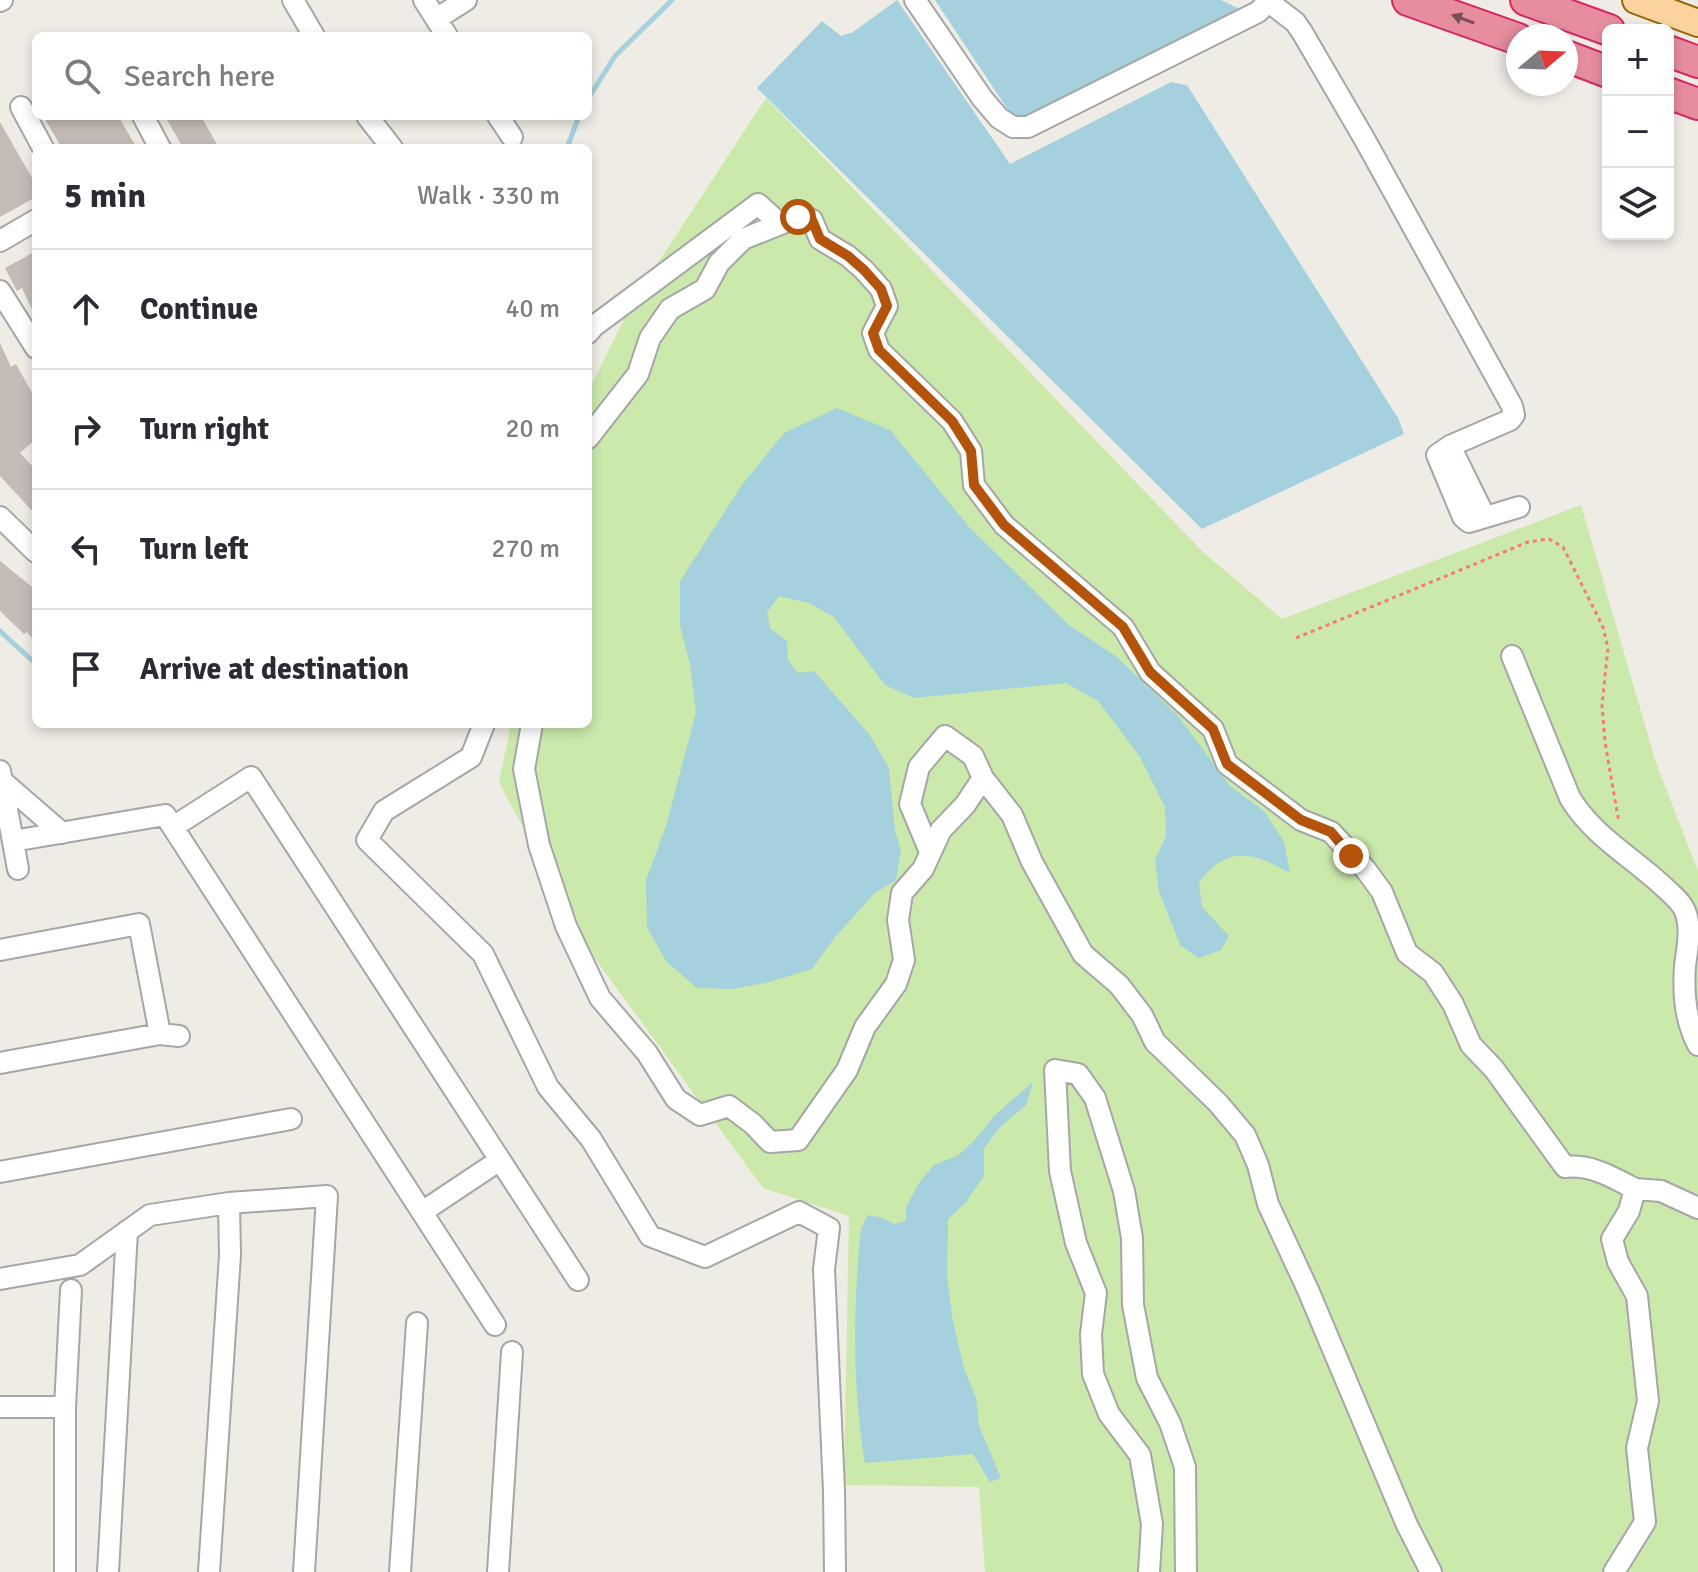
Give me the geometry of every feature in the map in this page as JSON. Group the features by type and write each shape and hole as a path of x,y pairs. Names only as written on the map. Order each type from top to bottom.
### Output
{"highway":[{"path":"1408,0 1506,35"},
{"path":"1526,0 1602,27"},
{"path":"1674,53 1698,62"},
{"path":"1578,61 1602,70"},
{"path":"1674,95 1698,104"}],"main road":[{"path":"1636,0 1698,23"}],"street":[{"path":"293,0 312,32"},
{"path":"424,0 441,28 466,0"},
{"path":"915,0 991,108 1013,127 1028,127 1258,12 1270,1 1302,32 1509,397 1514,415 1510,420 1450,446 1485,517 1519,507"},
{"path":"21,107 41,144"},
{"path":"145,120 157,144"},
{"path":"370,120 389,144"},
{"path":"501,120 512,137"},
{"path":"592,328 758,204 780,224"},
{"path":"592,432 638,374 650,338 670,309 705,289 719,263 743,239 798,217 812,220 820,239 848,256 881,289 887,306 873,333 879,350 952,421 971,451 974,485 1004,525 1123,627 1150,672 1213,729 1227,764 1301,820 1331,832 1366,870 1382,892 1407,953 1433,973 1453,1004 1471,1045 1494,1069 1565,1167 1581,1165 1635,1189 1661,1191 1698,1208"},
{"path":"0,241 32,222"},
{"path":"0,291 32,342"},
{"path":"0,517 32,548"},
{"path":"1512,656 1579,814 1650,873 1685,911 1688,936 1685,1006 1698,1045"},
{"path":"482,728 471,757 384,811 367,840 483,954 548,1087 591,1139 650,1236 705,1257 799,1212 829,1228 824,1269 835,1572"},
{"path":"531,728 524,769 539,845 566,926 600,998 647,1053 676,1099 700,1115 729,1106 770,1142 798,1140 847,1070 865,1027 896,984 904,960 898,920 902,893 923,869 941,830 965,805 983,778"},
{"path":"930,852 910,804 919,767 945,736 973,756 983,778 1012,815 1032,862 1083,954 1119,985 1142,1015 1155,1042 1218,1103 1245,1135 1258,1165 1268,1204 1407,1525 1431,1572"},
{"path":"1,776 62,833"},
{"path":"1,776 18,869"},
{"path":"173,827 251,777 578,1280"},
{"path":"13,841 165,815 495,1325"},
{"path":"0,950 139,924 169,1035 0,1063"},
{"path":"1149,1572 1152,1524 1140,1455 1109,1414 1093,1374 1091,1334 1096,1293 1076,1243 1060,1171 1055,1070 1078,1074 1095,1098 1124,1191 1132,1238 1133,1305 1147,1378 1170,1423 1185,1467 1186,1572"},
{"path":"0,1172 291,1119"},
{"path":"422,1212 500,1160"},
{"path":"1614,1572 1645,1522 1637,1448 1648,1401 1644,1353 1637,1296 1618,1262 1612,1239 1629,1211 1635,1189"},
{"path":"0,1279 80,1265 150,1215 229,1203 327,1196 304,1572"},
{"path":"209,1572 230,1255 229,1203"},
{"path":"108,1572 127,1231"},
{"path":"65,1572 65,1407 71,1290"},
{"path":"400,1572 417,1323"},
{"path":"498,1572 512,1352"},
{"path":"0,1407 65,1407"}],"green space":[{"path":"766,98 1203,552 1282,619 1581,505 1656,763 1698,871 1698,1572 985,1572 979,1487 844,1485 849,1216 763,1188 596,960 499,783 510,728 592,728 592,384 633,301"}],"water":[{"path":"897,0 1010,164 1171,82 1187,85 1398,418 1404,434 1202,529 757,88 822,21 841,36 853,32"},
{"path":"935,0 1221,0 1246,12 1031,119 1010,113"},
{"path":"837,408 890,430 970,528 1069,625 1117,657 1178,716 1230,786 1264,811 1284,842 1290,873 1264,860 1241,856 1220,862 1209,871 1199,883 1202,907 1229,936 1221,950 1199,958 1180,945 1159,891 1155,860 1166,836 1165,807 1140,757 1098,701 1066,683 914,698 885,685 834,617 809,603 779,596 767,612 770,628 787,641 788,660 798,673 814,671 869,734 889,768 895,831 901,850 896,880 875,893 835,937 812,969 766,983 732,989 697,988 666,961 647,927 646,880 666,826 696,712 690,664 680,626 680,581 742,485 784,433"},
{"path":"1033,1082 1026,1105 1000,1127 984,1148 984,1176 966,1202 948,1219 947,1276 953,1322 964,1368 976,1398 979,1426 1001,1478 990,1482 973,1454 865,1463 855,1346 861,1228 868,1215 894,1224 906,1221 906,1207 919,1183 934,1165 957,1156 995,1115"}],"building":[{"path":"45,120 120,120 135,144 60,144"},
{"path":"167,120 203,120 217,144 181,144"},
{"path":"0,122 32,178 32,199 0,217"},
{"path":"32,253 32,309 22,288 17,291 5,268"},
{"path":"0,343 11,367 16,364 32,393 32,442 20,453 32,466 32,511 0,476"},
{"path":"0,561 32,587 32,638 0,611"}],"waterway":[{"path":"592,93 615,56 672,0"},
{"path":"568,144 578,120"},
{"path":"0,631 32,660"}],"route":[{"path":"798,217 812,220 820,239 848,256 881,289 887,306 873,333 879,350 952,421 971,451 974,485 1004,525 1123,627 1150,672 1213,729 1227,764 1301,820 1331,832 1351,856"}]}
